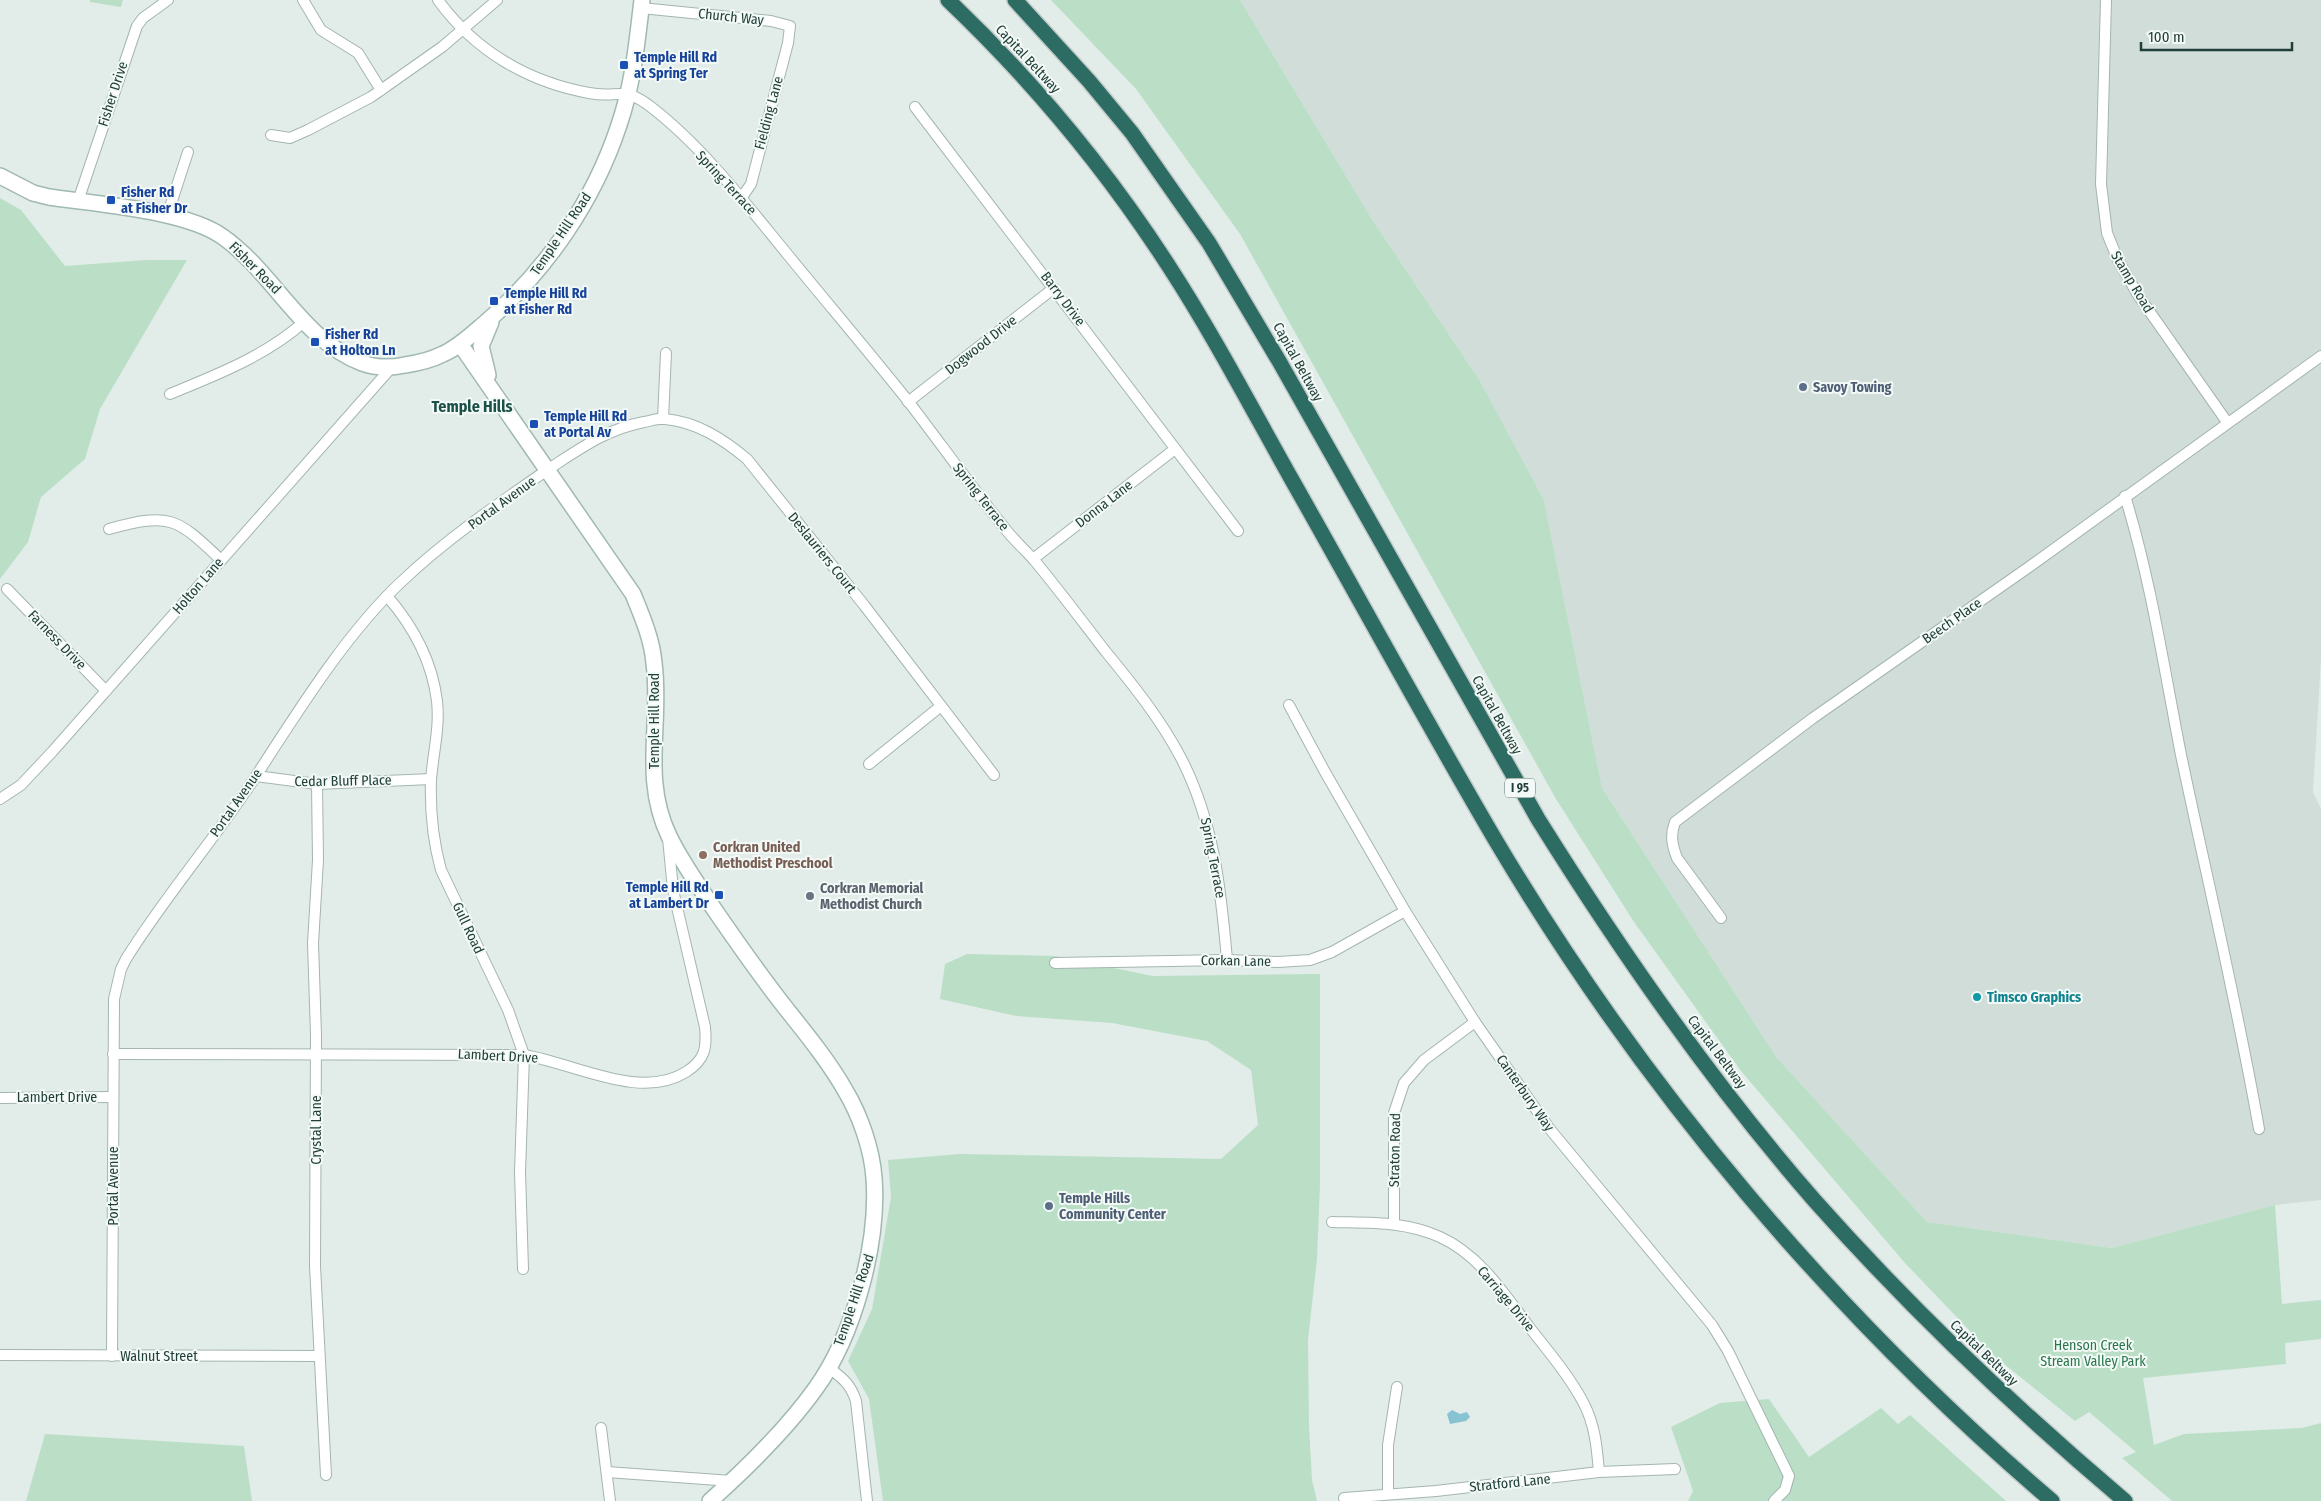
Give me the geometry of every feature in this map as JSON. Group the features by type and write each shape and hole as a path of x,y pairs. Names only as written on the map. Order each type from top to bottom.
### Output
{"highway":[{"name":"Capital Beltway","path":"948,0 1052,109 1128,206 1170,268 1214,341 1499,845 1587,982 1634,1049 1729,1171 1842,1301 1964,1422 2052,1501"},
{"name":"Capital Beltway","path":"1015,0 1089,81 1126,126 1209,243 1265,336 1538,818 1594,908 1672,1021 1773,1150 1879,1271 2000,1392 2125,1501"}],"main road":[{"name":"Temple Hill Road","path":"641,4 633,75 628,93 608,154 577,215 541,266 494,316 460,344 633,594 644,620 655,663 652,766 657,804 668,834 688,870 723,921 846,1091 868,1144 874,1178 873,1242 850,1318 829,1368 797,1414 710,1501"},
{"name":"Fisher Road","path":"0,176 33,193 167,216 194,223 222,236 251,262 305,321 328,343 344,354 363,363 391,368 429,361 460,344"},
{"path":"494,316 481,346 485,369 498,397"}],"street":[{"name":"Fisher Drive","path":"78,201 137,26 143,18 168,0"},
{"path":"302,0 321,30 358,53 381,90"},
{"path":"438,0 464,29 500,60 539,80 594,94 628,93"},
{"path":"272,135 290,138 381,90 419,65 497,0"},
{"name":"Stamp Road","path":"2106,0 2100,184 2109,242 2138,295 2227,422"},
{"name":"Church Way","path":"641,4 771,21 790,26"},
{"name":"Fielding Lane","path":"742,197 751,184 788,43 790,26"},
{"name":"Spring Terrace","path":"628,93 651,107 668,122 742,197 908,402 1009,533 1033,559 1162,724 1182,759 1201,801 1212,840 1219,881 1227,960"},
{"name":"Barry Drive","path":"915,107 1238,531"},
{"path":"167,216 188,152"},
{"name":"Dogwood Drive","path":"908,402 1054,288"},
{"path":"170,394 246,362 285,339 305,321"},
{"path":"663,419 666,353"},
{"name":"Beech Place","path":"1721,918 1677,858 1673,848 1671,833 1675,822 1809,720 2028,567 2321,356"},
{"name":"Holton Lane","path":"0,799 21,785 391,368"},
{"name":"Portal Avenue","path":"112,1356 114,999 121,969 126,959 256,776 299,710 387,596 427,559 500,503 595,438 610,431 663,419"},
{"name":"Deslauriers Court","path":"663,419 708,431 727,442 747,459 942,706 994,775"},
{"name":"Donna Lane","path":"1033,559 1175,449"},
{"path":"2125,496 2139,542 2181,754 2225,953 2259,1129"},
{"path":"109,529 147,521 168,521 183,526 220,560"},
{"name":"Farness Drive","path":"7,589 106,691"},
{"name":"Gull Road","path":"387,596 403,614 421,644 434,688 438,722 431,779 435,850 441,870 508,1010 524,1055 520,1172 523,1269"},
{"name":"Canterbury Way","path":"1289,705 1325,772 1405,911 1475,1022 1549,1128 1712,1325 1728,1351 1789,1476 1788,1483 1780,1497 1774,1501"},
{"path":"869,764 942,706"},
{"name":"Cedar Bluff Place","path":"256,776 318,784 431,779"},
{"name":"Crystal Lane","path":"318,784 318,860 313,942 316,1054 315,1266 318,1356 326,1475"},
{"name":"Lambert Drive","path":"113,1054 524,1055 563,1063 610,1078 653,1084 670,1080 684,1074 703,1058 707,1046 705,1027 673,890 668,834"},
{"name":"Corkan Lane","path":"1055,962 1227,960 1278,962 1310,960 1332,952 1405,911"},
{"name":"Straton Road","path":"1394,1223 1394,1113 1404,1083 1424,1060 1475,1022"},
{"name":"Lambert Drive","path":"0,1098 113,1097"},
{"name":"Carriage Drive","path":"1332,1222 1394,1223 1442,1238 1459,1248 1491,1277 1562,1368 1583,1403 1594,1430 1599,1472"},
{"name":"Walnut Street","path":"0,1355 318,1356"},
{"path":"829,1368 845,1379 852,1388 856,1401 867,1501"},
{"path":"1388,1493 1388,1446 1397,1387"},
{"path":"601,1428 610,1501"},
{"name":"Stratford Lane","path":"1344,1498 1388,1493 1436,1491 1599,1472 1675,1469"},
{"path":"607,1472 732,1481"}],"shaded area":[{"path":"1240,0 2321,0 2321,659 2313,792 2321,809 2321,1200 2275,1205 2112,1248 1927,1222 1777,1058 1602,788 1544,500 1480,381 1373,221"}],"green space":[{"path":"90,0 123,0 121,7 90,2"},
{"name":"Henson Creek Stream Valley Park","path":"1051,0 1240,0 1373,221 1480,381 1544,500 1602,788 1777,1058 1927,1222 2112,1248 2275,1205 2282,1304 2321,1300 2321,1339 2285,1343 2286,1364 2143,1378 2154,1445 2184,1434 2302,1428 2321,1423 2321,1501 2172,1501 2122,1458 2136,1452 2089,1412 2075,1421 1993,1355 1904,1262 1741,1071 1634,922 1556,799 1240,234 1136,89"},
{"path":"0,198 21,210 65,266 146,260 187,260 100,409 85,459 41,497 28,542 0,579"},
{"path":"967,954 1055,956 1153,976 1320,974 1320,1185 1317,1259 1308,1340 1312,1480 1317,1501 883,1501 869,1399 848,1361 872,1309 891,1197 888,1160 960,1154 1221,1159 1258,1125 1251,1070 1207,1041 1112,1023 1016,1016 940,999 945,964"},
{"path":"1769,1399 1809,1457 1881,1408 1898,1424 1910,1415 2006,1501 1688,1501 1693,1491 1671,1427 1720,1403"},
{"path":"45,1434 244,1446 252,1501 26,1501"}],"water":[{"path":"1452,1410 1460,1414 1467,1412 1470,1417 1466,1421 1450,1424 1447,1414"}],"place":[{"name":"Temple Hill Rd at Spring Ter","path":"624,65"},
{"name":"Fisher Rd at Fisher Dr","path":"111,200"},
{"name":"Temple Hill Rd at Fisher Rd","path":"494,301"},
{"name":"Fisher Rd at Holton Ln","path":"315,342"},
{"name":"Savoy Towing","path":"1803,387"},
{"name":"Temple Hill Rd at Portal Av","path":"534,424"},
{"name":"Corkran United Methodist Preschool","path":"703,855"},
{"name":"Temple Hill Rd at Lambert Dr","path":"719,895"},
{"name":"Corkran Memorial Methodist Church","path":"810,896"},
{"name":"Timsco Graphics","path":"1977,997"},
{"name":"Temple Hills Community Center","path":"1049,1206"}],"district":[{"name":"Temple Hills","path":"472,406"}]}
